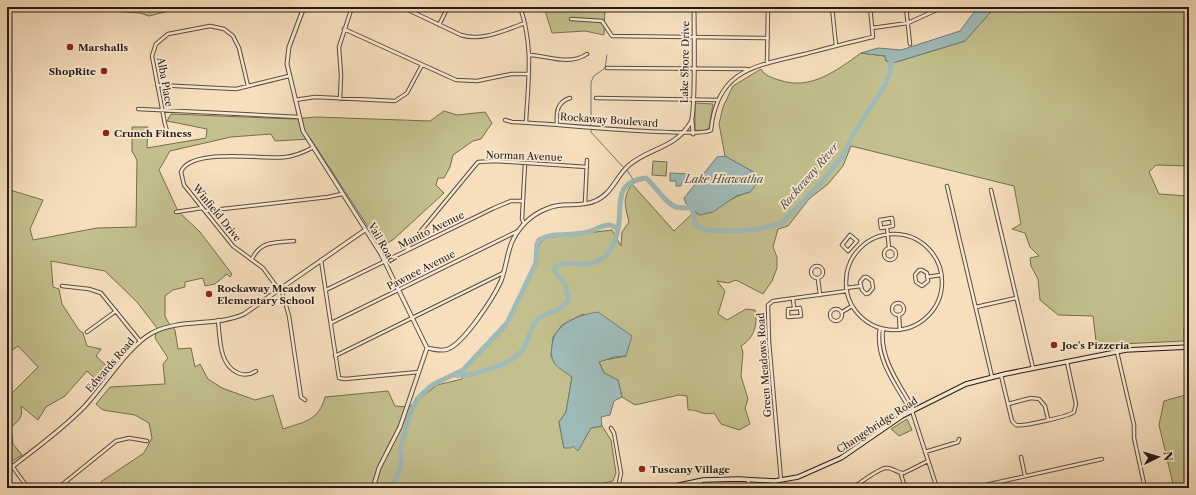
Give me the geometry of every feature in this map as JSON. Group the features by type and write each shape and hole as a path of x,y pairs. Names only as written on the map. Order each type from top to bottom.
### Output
{"main road":[{"name":"Changebridge Road","path":"665,488 700,480 781,480 804,475 841,458 912,411 966,384 1033,368 1117,352 1189,347"}],"street":[{"name":"Vail Road","path":"304,7 288,52 287,64 303,131 312,148 384,262 427,348"},
{"path":"340,99 341,75 338,52 352,7"},
{"path":"402,7 461,35 475,38 526,23"},
{"path":"439,25 448,7"},
{"path":"520,7 526,23 530,55 526,122"},
{"name":"Lake Shore Drive","path":"693,134 694,7"},
{"path":"767,62 768,7 831,7 836,46"},
{"path":"596,98 718,100 734,79 749,69 767,62 873,37 870,7"},
{"path":"906,7 910,44"},
{"path":"872,28 908,23 943,7"},
{"path":"571,19 602,21 612,36 768,38"},
{"name":"Alba Place","path":"174,136 166,128 152,56 154,47 159,41 171,33 214,26 227,31 239,48 248,86"},
{"path":"344,29 453,79 462,81 477,81 511,74 529,74"},
{"path":"530,55 568,61 582,58 587,54"},
{"path":"295,100 310,97 398,100 407,93 422,65"},
{"path":"607,68 749,69"},
{"path":"157,85 230,89 289,76"},
{"path":"557,125 559,105 561,102 570,98"},
{"name":"Rockaway Boulevard","path":"505,120 512,122 585,128 682,134 707,133 711,130 713,112 718,100"},
{"path":"138,109 299,117"},
{"name":"Lake Shore Drive","path":"427,348 440,350 452,346 485,310 496,291 503,273 508,249 518,231 524,224 535,215 552,207 585,204 596,201 604,196 628,166 640,158 668,145 682,134 692,118"},
{"name":"Winfield Drive","path":"305,400 301,396 286,306 280,289 263,268 252,259 238,251 181,180 182,169 188,162 199,159 224,156 286,158 312,148"},
{"path":"585,204 587,160"},
{"name":"Norman Avenue","path":"406,251 477,163 482,161 587,167"},
{"path":"524,224 522,219 525,163"},
{"path":"947,186 992,377"},
{"path":"991,190 1033,368"},
{"path":"205,211 328,197 342,194"},
{"name":"Manito Avenue","path":"326,290 507,202 523,201"},
{"path":"176,212 195,211 202,208"},
{"path":"892,218 893,226 887,227 881,228 880,220 892,218"},
{"path":"887,227 889,248 884,254 884,257 890,261 897,255 897,252 889,248"},
{"name":"Edwards Road","path":"7,471 83,408 140,341 164,328 233,318 244,314 365,230"},
{"name":"Pawnee Avenue","path":"331,323 518,231"},
{"path":"850,235 857,241 852,247 848,251 842,245 850,235"},
{"path":"888,235 905,236 921,243 933,255 941,275 940,294 932,311 915,325 900,330 882,329 865,321 852,306 847,289 846,277 849,266 857,252 872,240 888,235"},
{"path":"252,259 256,251 262,246 294,241"},
{"path":"852,247 857,252"},
{"path":"321,260 335,356 340,379 419,372"},
{"path":"818,279 824,271 816,265 811,272 818,279 820,295"},
{"path":"919,270 927,273 927,277 928,281 924,286 921,286 916,282 915,275 919,270"},
{"path":"335,356 503,273"},
{"path":"927,277 941,275"},
{"path":"867,277 872,281 873,288 866,294 862,290 861,286 860,282 867,277"},
{"path":"62,286 98,291 104,296 140,341"},
{"name":"Green Meadows Road","path":"781,480 768,305 773,301 820,295 861,286"},
{"path":"976,307 1016,298"},
{"path":"793,299 794,308"},
{"path":"899,316 892,312 891,309 895,303 899,303 905,307 905,310 899,316 900,330"},
{"path":"842,312 832,309 830,318 840,321 842,312 852,306"},
{"path":"794,308 800,308 801,316 788,317 788,309 794,308"},
{"path":"87,332 116,311"},
{"path":"218,320 223,358 227,365 232,370 243,374 250,374 256,371"},
{"path":"882,329 882,341 885,357 912,411 937,488"},
{"path":"373,488 379,468 400,428 427,348"},
{"path":"1117,352 1134,425 1134,438 1145,488"},
{"path":"1001,375 1012,421 1016,425 1023,426 1048,419 1068,416 1075,410 1076,404 1067,362"},
{"path":"7,372 8,364"},
{"path":"1008,404 1031,398 1039,399 1045,406 1048,419"},
{"path":"610,428 614,433 621,469 618,488"},
{"path":"58,488 116,441 128,438 147,441"},
{"path":"925,452 958,442 959,439"},
{"path":"1021,457 1025,476"},
{"path":"7,459 11,468 28,488"},
{"path":"972,488 1102,459"},
{"path":"852,488 884,469 891,469 901,474 908,472 928,461"},
{"path":"901,474 905,488"},
{"path":"748,479 749,488"},
{"path":"700,480 701,488"},
{"path":"1159,488 1170,486"}],"shaded area":[{"path":"110,7 181,8 149,16 140,13 112,11"},
{"path":"544,7 605,7 604,35 585,31 552,33"},
{"path":"995,7 1189,7 1189,63 1186,65 1189,81 1189,111 1185,112 1185,118 1189,119 1189,166 1156,165 1149,172 1159,194 1189,196 1189,331 1184,328 1184,341 1120,344 1097,349 1093,316 1058,315 1040,300 1038,279 1031,266 1030,258 1039,256 1030,247 1025,233 1012,229 1021,224 1014,186 851,146 843,166 828,184 809,199 788,226 778,229 773,247 777,257 777,268 772,281 763,294 736,280 728,283 717,281 725,291 718,314 727,320 746,309 755,310 756,321 754,331 749,339 741,346 743,352 741,376 748,399 745,408 750,424 739,430 721,424 714,413 706,414 695,410 688,410 687,396 679,395 635,405 622,397 618,380 604,373 599,361 626,356 583,314 562,325 553,337 551,356 555,364 572,377 566,412 559,422 564,448 573,445 578,450 591,428 602,426 611,440 616,473 613,481 591,486 591,488 96,488 102,481 144,453 152,438 149,423 135,415 103,410 96,404 110,387 165,384 163,364 168,358 155,338 157,328 137,302 105,271 51,261 53,287 59,289 62,304 79,330 83,333 87,346 101,349 96,356 112,371 101,384 87,371 65,396 46,407 38,420 21,406 22,413 20,418 11,427 13,444 22,455 12,461 9,456 11,451 7,445 7,398 38,367 18,346 7,354 7,180 10,190 43,200 30,229 33,240 97,228 136,227 137,160 132,151 132,127 148,127 147,148 206,138 207,129 167,121 171,114 293,119 316,117 430,121 444,111 457,115 485,112 492,123 481,139 473,141 453,155 450,167 444,178 438,178 436,185 444,193 394,239 381,247 311,139 275,141 271,134 231,137 170,151 159,170 178,211 200,232 232,274 230,277 227,274 215,284 205,286 203,278 185,282 185,287 173,290 165,296 165,316 175,330 178,349 191,348 195,367 200,364 208,379 222,388 255,400 273,395 283,429 303,422 314,416 319,411 325,397 388,391 395,406 409,407 437,385 462,379 463,372 507,326 537,263 539,244 546,238 612,230 621,246 622,232 629,222 625,202 632,184 674,231 694,212 700,215 707,213 736,197 750,192 755,173 725,156 719,124 723,107 733,86 761,69 764,73 771,77 790,83 812,81 832,72 861,53 885,56 886,61 896,62 965,41"},
{"path":"695,103 713,104 709,128 707,131 695,131"},
{"path":"653,161 667,162 666,176 652,175"},
{"path":"1189,394 1189,488 1174,488 1159,425 1164,401"},
{"path":"907,419 912,430 899,436 891,429"}],"water":[{"path":"978,7 995,7 965,41 896,62 886,61 885,56 861,53 878,48 901,50 960,31"},
{"name":"Lake Hiawatha","path":"725,156 755,173 758,182 750,192 736,196 713,212 700,215 686,204 684,198 717,157"},
{"path":"670,173 689,174 689,182 682,182 681,186 676,186 676,181 670,181"},
{"path":"598,312 632,336 626,356 614,357 599,362 604,373 618,380 622,397 614,401 610,415 601,417 602,426 591,428 578,451 573,446 571,448 564,448 559,422 566,412 572,377 555,364 551,350 557,331 562,326 583,315"}],"waterway":[{"path":"607,55 605,68 594,76 591,82 591,132 624,168"},
{"name":"Rockaway River","path":"391,488 401,467 401,446 411,411 418,398 432,385 463,370 507,323 536,263 537,244 539,240 545,237 591,231 606,225 611,225 618,229 621,196 624,190 628,185 635,181 646,178 664,199 672,205 676,207 692,208 695,224 705,230 737,231 759,229 782,223 821,183 842,157 853,135 885,85 890,72 891,60 895,59"},
{"path":"627,170 634,181"},
{"path":"455,375 471,374 499,366 521,352 535,322 542,316 562,307 569,300 565,284 556,274 554,268 566,263 584,264 598,261 603,258 611,248 617,236 618,229"},
{"path":"125,482 127,488"}],"place":[{"name":"Marshalls","path":"70,47"},
{"name":"ShopRite","path":"104,71"},
{"name":"Crunch Fitness","path":"106,133"},
{"name":"Rockaway Meadow Elementary School","path":"209,294"},
{"name":"Joe's Pizzeria","path":"1054,345"},
{"name":"Tuscany Village","path":"642,469"}]}
